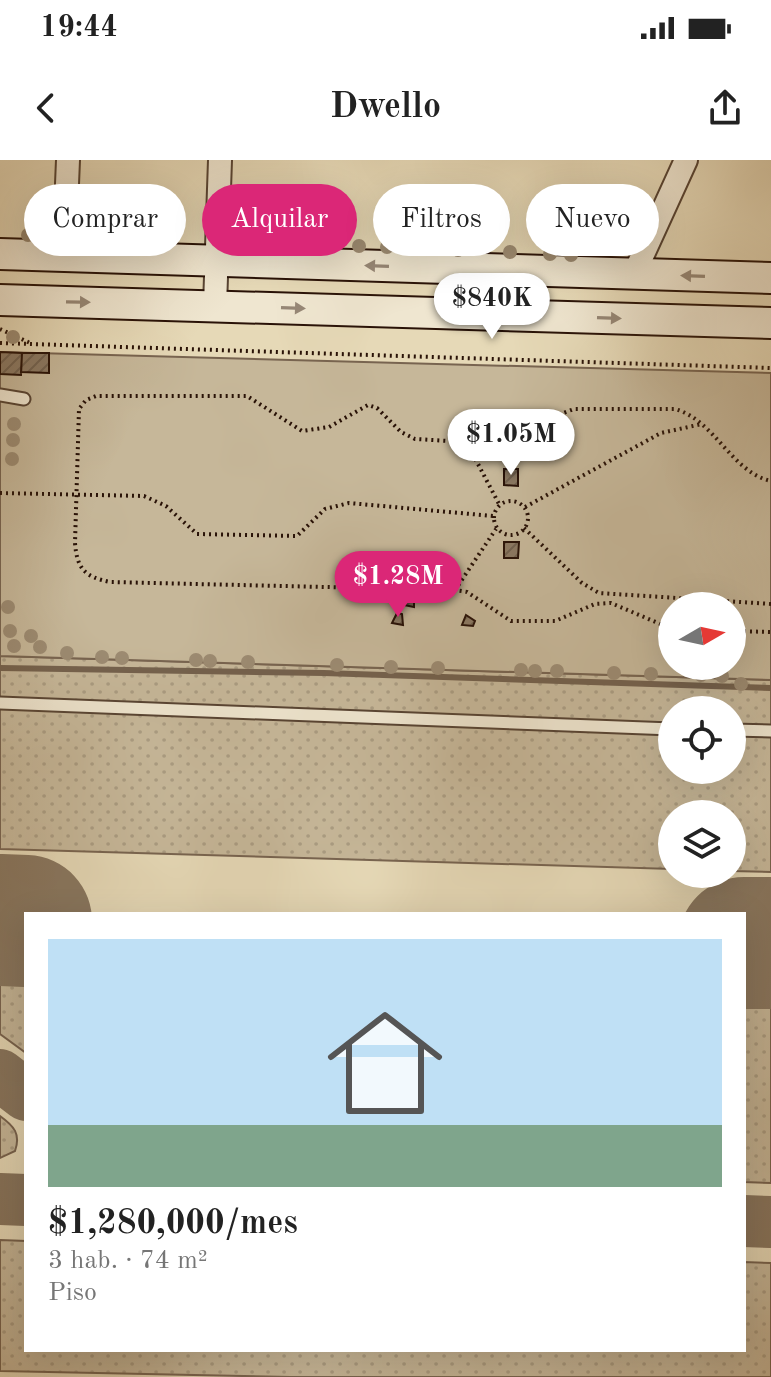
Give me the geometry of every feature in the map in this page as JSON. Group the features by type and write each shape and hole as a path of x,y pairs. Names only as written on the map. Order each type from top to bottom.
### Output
{"main road":[{"path":"0,254 24,255"},
{"path":"64,256 771,278"},
{"path":"0,300 768,317"}],"street":[{"path":"67,184 68,160"},
{"path":"215,306 220,160"},
{"path":"634,274 686,160"}],"lane":[{"path":"0,395 24,399"},
{"path":"0,703 658,728"},
{"path":"746,730 771,731"}],"path":[{"path":"0,329 32,344"},
{"path":"0,343 771,368"},
{"path":"439,357 439,365"},
{"path":"658,623 611,603 595,604 555,621 511,621 467,592 455,590 110,582 91,578 76,560 79,409 86,400 96,396 247,396 302,431 329,427 362,407 372,406 415,439 467,442 492,439 574,409 675,409 702,424 734,457 763,479 771,481"},
{"path":"525,507 661,433 702,424"},
{"path":"467,442 499,504"},
{"path":"0,493 153,498 190,529 206,535 297,536 325,509 349,503 493,516"},
{"path":"515,501 525,507 528,518 524,528 514,535 497,528 493,516 499,504 515,501"},
{"path":"455,590 497,528"},
{"path":"524,528 591,590 612,595 771,604"},
{"path":"611,603 612,595"},
{"path":"746,631 771,632"}],"shaded area":[{"path":"0,352 771,373 771,680 746,679 746,592 658,592 658,676 0,656"},
{"path":"0,656 658,676 658,680 771,680 771,872 746,871 746,800 658,800 658,869 0,849"},
{"path":"24,984 24,1052 0,1034 0,985"},
{"path":"746,1005 771,1005 771,1183 746,1182"},
{"path":"0,1116 12,1127 17,1140 15,1151 0,1158"},
{"path":"0,1240 24,1241 24,1352 746,1352 746,1262 771,1263 771,1377 290,1377 0,1371"}],"building":[{"path":"0,352 22,353 21,375 0,374"},
{"path":"22,353 49,353 49,373 21,372"},
{"path":"504,469 518,469 518,486 504,485"},
{"path":"504,542 519,542 518,558 504,558"},
{"path":"408,595 414,596 414,607 404,605"},
{"path":"397,613 402,614 403,625 392,623"},
{"path":"466,615 475,621 473,626 462,625"}],"waterway":[{"path":"0,668 324,673 771,688"}],"taxiway":[{"path":"0,921 4,920"},
{"path":"0,1075 24,1093"},
{"path":"0,1199 24,1200"},
{"path":"746,1221 771,1222"}],"runway":[{"path":"0,920 24,921"},
{"path":"746,943 771,943"}]}
